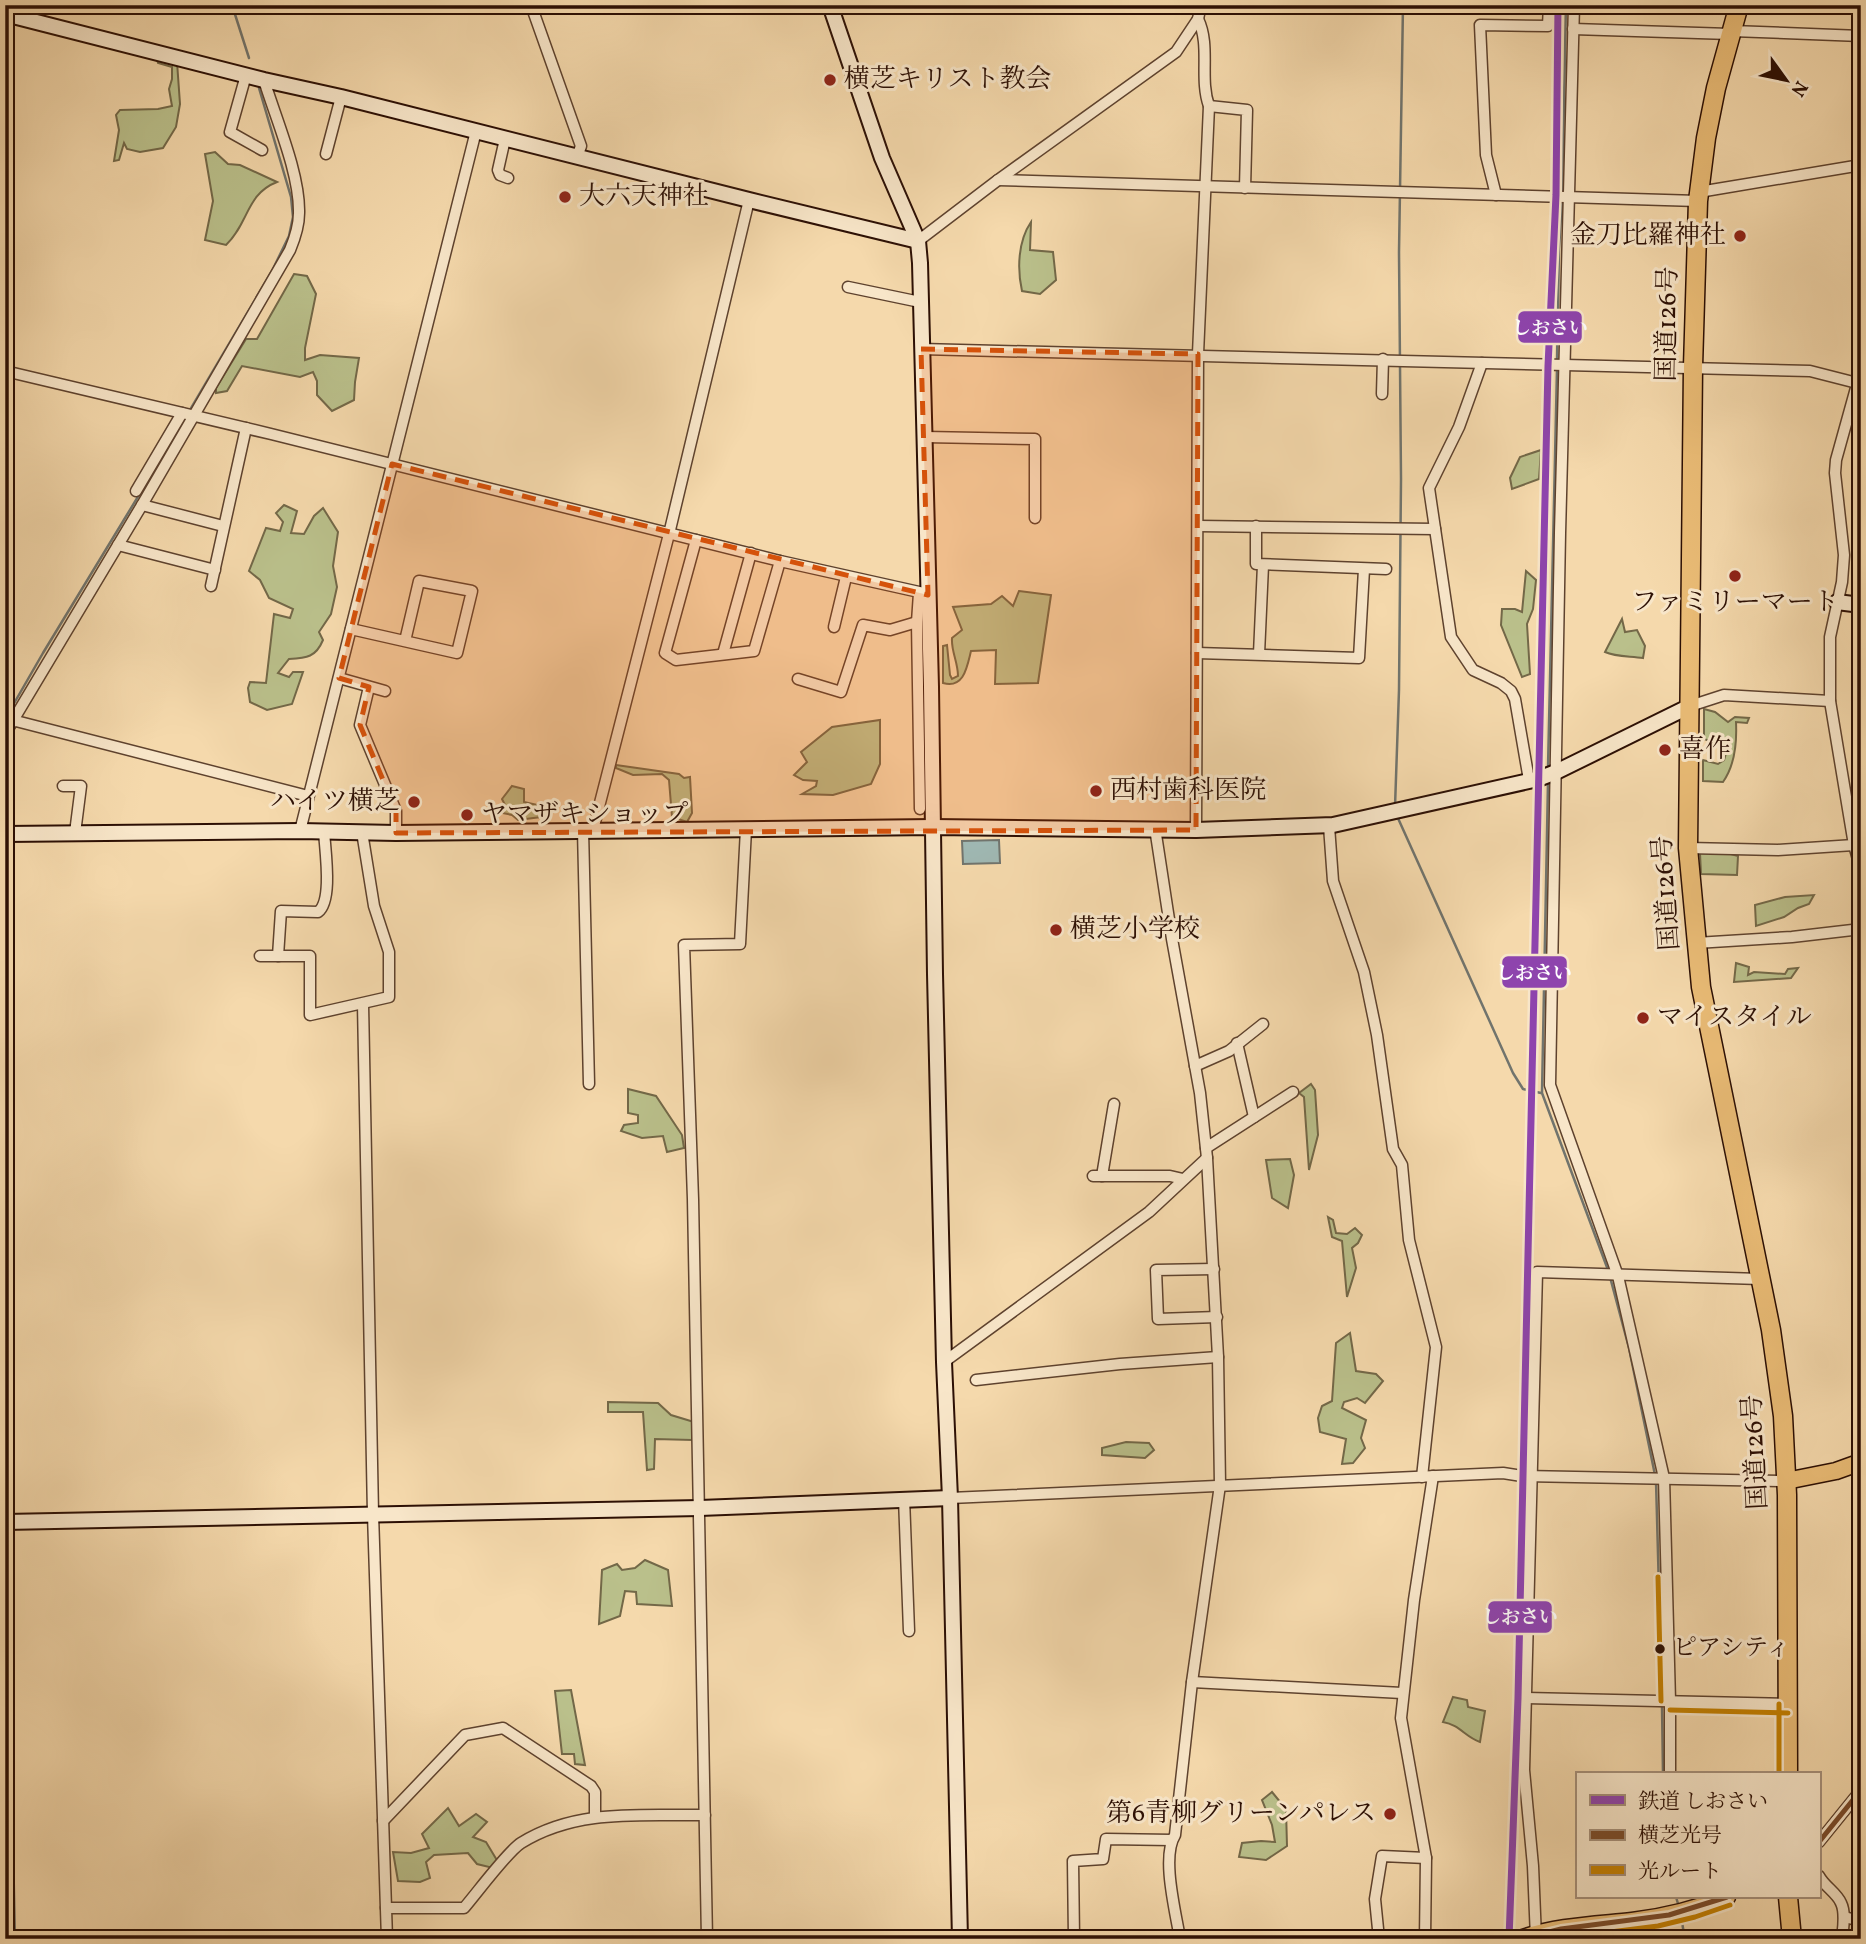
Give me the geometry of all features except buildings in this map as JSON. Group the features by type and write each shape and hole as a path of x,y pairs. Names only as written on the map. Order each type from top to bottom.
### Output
{"highway":[{"name":"国道126号","path":"1740,5 1706,138 1698,197 1693,367 1688,848 1701,987 1778,1378 1786,1481 1788,1772"},
{"path":"1788,1898 1792,1939"}],"main road":[{"path":"1786,1481 1811,1478 1861,1462"},
{"path":"1520,1939 1580,1925 1633,1920 1686,1903 1720,1898"}],"street":[{"path":"531,5 581,146 578,157"},
{"path":"830,5 882,158 918,241 925,437 923,594 933,827 960,1939"},
{"path":"918,241 998,180 1177,52 1198,19 1201,5"},
{"path":"1496,195 1486,155 1480,25 1548,26 1549,5"},
{"path":"1574,5 1565,195 1564,366 1545,776 1550,1085 1617,1276 1663,1478 1670,1772"},
{"path":"5,14 918,241"},
{"path":"1196,830 1198,354 1209,106 1204,92 1204,31 1198,19"},
{"path":"1573,29 1861,36"},
{"path":"246,75 230,132 262,150"},
{"path":"1861,76 1861,130"},
{"path":"5,734 142,505 290,250 297,233 299,216 296,181 264,80"},
{"path":"326,154 341,97"},
{"path":"1209,106 1247,110 1245,188"},
{"path":"300,831 476,131"},
{"path":"505,139 498,170 500,175 509,178"},
{"path":"998,180 1496,195 1698,197 1861,165"},
{"path":"589,1084 588,830 669,534 749,200"},
{"path":"848,287 920,302"},
{"path":"921,349 1810,371 1857,383"},
{"path":"1382,394 1383,359"},
{"path":"1482,363 1458,427 1429,488 1451,637 1473,670 1501,683 1511,691 1545,776"},
{"path":"1861,370 1836,460 1844,555 1830,637 1830,701 1854,845 1861,870"},
{"path":"5,371 923,594"},
{"path":"136,491 182,413"},
{"path":"211,586 246,428"},
{"path":"925,437 1035,439 1035,518"},
{"path":"142,505 223,526"},
{"path":"1199,526 1435,529"},
{"path":"1256,526 1256,564 1386,569"},
{"path":"696,540 665,653 676,660 754,651 780,561"},
{"path":"118,545 215,570"},
{"path":"723,654 751,553"},
{"path":"1259,654 1263,565"},
{"path":"1197,653 1359,658 1364,569"},
{"path":"834,627 846,577"},
{"path":"351,629 457,653 471,591 419,582 405,641"},
{"path":"919,809 917,622 923,594"},
{"path":"1837,602 1861,605"},
{"path":"798,679 841,692 863,625 890,630 917,622"},
{"path":"338,678 385,691"},
{"path":"369,687 360,725 396,811 396,833"},
{"path":"5,834 933,827 1196,830 1329,826 1545,776 1690,706 1724,695 1830,701"},
{"path":"12,720 308,796"},
{"path":"63,786 81,786 75,833"},
{"path":"1329,826 1333,881 1364,972 1377,1035 1393,1149 1402,1165 1409,1240 1436,1347 1422,1477"},
{"path":"1155,828 1195,1066 1206,1153 1218,1357 1220,1485 1192,1682 1175,1835 1172,1840 1170,1873 1180,1939"},
{"path":"707,1939 700,1508 684,945 740,944 746,829"},
{"path":"278,956 281,911 318,912 325,904 327,891 324,831"},
{"path":"260,956 310,956 310,1016 389,997 389,951 374,906 362,832"},
{"path":"1688,848 1778,850 1854,845"},
{"path":"1695,943 1792,937 1861,929"},
{"path":"363,1004 373,1514 387,1939"},
{"path":"1195,1066 1229,1051 1263,1024"},
{"path":"1237,1043 1254,1118"},
{"path":"944,1362 1149,1212 1183,1180 1206,1153 1293,1093"},
{"path":"1114,1104 1098,1176 1170,1176 1183,1180"},
{"path":"1214,1269 1156,1270 1157,1318 1217,1317"},
{"path":"1536,1936 1534,1866 1524,1770 1537,1272 1760,1279"},
{"path":"976,1380 1120,1364 1218,1357"},
{"path":"5,1522 700,1508 1503,1473 1532,1476 1786,1481"},
{"path":"1425,1939 1426,1858 1403,1732 1402,1693 1413,1600 1433,1476"},
{"path":"904,1498 909,1631"},
{"path":"1192,1682 1402,1693"},
{"path":"1526,1698 1788,1704"},
{"path":"383,1821 465,1735 503,1728 592,1786 595,1792 595,1816"},
{"path":"1820,1842 1859,1796"},
{"path":"386,1908 464,1908 519,1844 565,1823 595,1816 705,1815"},
{"path":"1074,1939 1073,1861 1102,1859 1106,1839 1172,1840"},
{"path":"1379,1939 1375,1899 1382,1856 1426,1858"},
{"path":"1820,1878 1841,1902 1844,1917 1842,1939"},
{"path":"1844,1917 1861,1922"}],"highlighted area":[{"path":"921,349 1198,354 1196,830 396,833 396,811 360,725 369,687 339,678 392,464 928,595"}],"green space":[{"path":"156,56 177,62 180,104 176,127 163,148 140,152 127,149 124,143 119,160 114,161 119,130 116,115 120,110 172,106 169,89 172,67 158,63"},
{"path":"215,152 228,164 240,165 277,182 267,187 253,201 239,228 226,245 205,240 213,201 205,154"},
{"path":"1031,222 1030,250 1053,252 1056,280 1040,294 1022,291 1020,282 1021,246"},
{"path":"294,274 307,276 316,294 305,360 320,355 359,358 354,400 332,411 317,395 317,381 313,372 300,377 242,366 227,391 216,393 216,388 246,339 257,339"},
{"path":"1541,450 1539,479 1512,489 1510,478 1520,457"},
{"path":"284,505 297,511 291,533 304,534 314,516 323,508 338,532 333,566 337,587 331,614 319,632 323,640 320,646 310,656 289,659 278,673 289,677 293,672 303,672 292,704 267,710 250,702 248,688 250,682 266,683 274,614 290,618 293,609 269,598 260,580 249,571 266,528 280,531 283,522 276,513"},
{"path":"1526,571 1536,580 1533,609 1527,624 1530,674 1522,677 1501,625 1502,609 1522,612"},
{"path":"1019,591 1051,595 1038,683 995,684 996,650 971,651 960,680 956,683 943,683 943,646 947,645 952,679 958,676 952,638 962,630 953,607 991,604 1002,596 1013,606"},
{"path":"1622,619 1625,632 1637,630 1645,646 1643,658 1605,652"},
{"path":"1704,709 1715,712 1728,722 1735,717 1749,718 1747,723 1736,722 1734,754 1723,782 1703,781 1703,760 1718,764 1724,760 1729,743 1727,739 1719,744 1704,739"},
{"path":"880,720 880,764 871,784 833,795 802,794 816,786 817,781 803,780 794,775 807,762 801,752 832,727"},
{"path":"616,765 690,777 692,813 687,822 672,817 669,780 662,774 633,775 616,768"},
{"path":"512,786 524,789 524,802 546,807 541,817 518,820 512,815 493,811 506,807 502,799"},
{"path":"1700,853 1727,853 1738,856 1737,875 1701,874"},
{"path":"1814,895 1809,904 1784,917 1756,926 1755,905 1785,897"},
{"path":"1736,963 1749,967 1748,975 1754,972 1785,974 1788,969 1798,968 1791,978 1734,982"},
{"path":"1311,1084 1315,1090 1318,1135 1309,1170 1304,1097 1299,1093"},
{"path":"628,1089 656,1096 682,1135 684,1148 667,1152 663,1136 642,1138 621,1131 624,1125 638,1123 638,1115 628,1113"},
{"path":"1290,1159 1294,1175 1288,1208 1272,1198 1266,1160"},
{"path":"1328,1217 1333,1220 1336,1233 1347,1234 1355,1228 1362,1235 1352,1248 1356,1268 1347,1297 1342,1241 1332,1237"},
{"path":"1350,1333 1356,1371 1376,1374 1383,1381 1365,1403 1357,1398 1344,1402 1342,1408 1366,1420 1361,1438 1365,1448 1353,1463 1342,1464 1346,1439 1320,1432 1318,1418 1322,1406 1332,1401 1336,1343"},
{"path":"608,1402 658,1403 671,1415 694,1422 692,1440 655,1439 654,1469 647,1470 643,1412 608,1412"},
{"path":"1126,1442 1149,1443 1154,1450 1145,1458 1102,1455 1102,1448"},
{"path":"645,1560 668,1570 672,1606 637,1604 636,1592 625,1591 620,1616 599,1624 602,1570 617,1564 622,1570 635,1568"},
{"path":"571,1690 585,1765 575,1764 574,1754 562,1754 555,1691"},
{"path":"1453,1697 1467,1700 1468,1707 1485,1711 1480,1742 1443,1722"},
{"path":"1272,1792 1286,1809 1287,1846 1266,1860 1239,1857 1242,1843 1275,1842 1272,1825 1262,1800"},
{"path":"448,1808 459,1826 476,1814 487,1822 473,1837 486,1842 498,1862 493,1868 477,1864 468,1853 434,1855 426,1862 430,1878 420,1882 398,1881 393,1852 411,1853 429,1848 422,1834"}],"water":[{"path":"999,840 1000,863 963,864 962,841"}],"waterway":[{"path":"232,5 249,58"},
{"path":"1395,807 1399,690 1399,252 1403,5"},
{"path":"1562,194 1566,5"},
{"path":"190,410 272,271 289,236 293,217 291,197 259,88"},
{"path":"1557,362 1562,201"},
{"path":"1548,768 1557,369"},
{"path":"5,719 187,416"},
{"path":"1548,782 1542,1093 1608,1270"},
{"path":"1397,816 1513,1073 1523,1089 1541,1093"},
{"path":"1610,1277 1629,1348 1655,1475"},
{"path":"1656,1481 1662,1699"},
{"path":"5,1492 6,1509"},
{"path":"6,1532 15,1939"},
{"path":"1662,1705 1663,1772"},
{"path":"1676,1898 1679,1907"},
{"path":"1681,1917 1685,1939"}],"rail line":[{"name":"しおさい","path":"1509,1939 1518,1698 1548,366 1556,195 1558,5"}],"transit line":[{"name":"光ルート","path":"1658,1577 1661,1701"},
{"name":"光ルート","path":"1779,1704 1779,1772"},
{"name":"光ルート","path":"1670,1710 1788,1713"},
{"name":"横芝光号","path":"1820,1841 1861,1790"},
{"name":"横芝光号","path":"1521,1939 1561,1929 1669,1915 1724,1898"},
{"name":"光ルート","path":"1555,1939 1658,1926 1730,1905"}],"place":[{"name":"横芝キリスト教会","path":"830,80"},
{"name":"大六天神社","path":"565,197"},
{"name":"金刀比羅神社","path":"1740,236"},
{"name":"ファミリーマート","path":"1735,576"},
{"name":"喜作","path":"1665,750"},
{"name":"西村歯科医院","path":"1096,791"},
{"name":"ハイツ横芝","path":"414,802"},
{"name":"ヤマザキショップ","path":"467,815"},
{"name":"横芝小学校","path":"1056,930"},
{"name":"マイスタイル","path":"1643,1018"},
{"name":"ピアシティ","path":"1660,1649"},
{"name":"第6青柳グリーンパレス","path":"1390,1814"}]}
